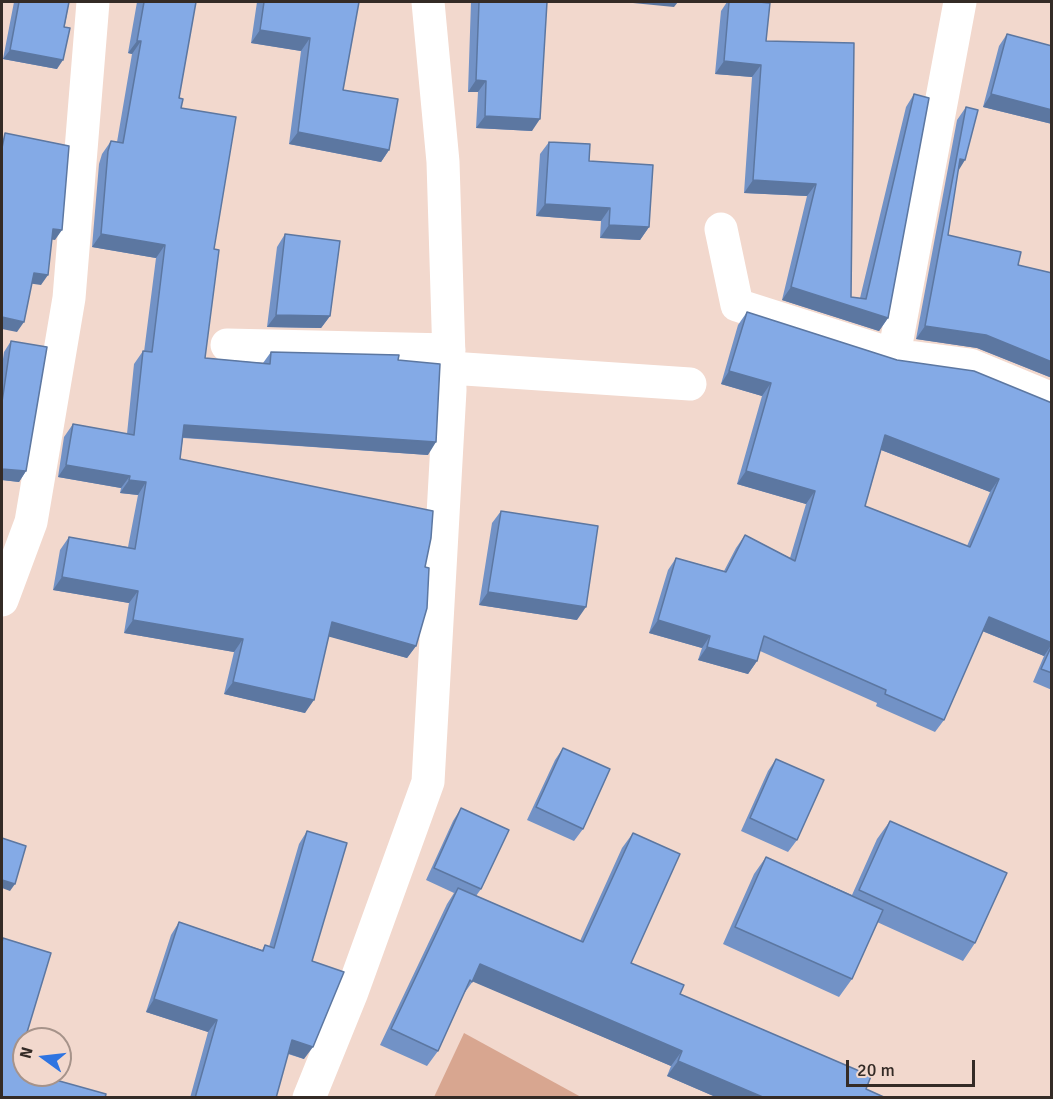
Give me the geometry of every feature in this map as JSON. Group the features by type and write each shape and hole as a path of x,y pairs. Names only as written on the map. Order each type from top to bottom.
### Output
{"street":[{"path":"2,600 31,522 69,298 93,2"},
{"path":"309,1098 352,992 428,782 449,358 443,162 428,2"},
{"path":"894,355 960,2"},
{"path":"721,229 736,305 894,355 970,365 1052,399"},
{"path":"227,345 449,358 690,384"}],"shaded area":[{"path":"464,1033 581,1097 434,1097"}],"building":[{"path":"19,2 69,2 64,27 70,28 63,60 10,50"},
{"path":"144,2 196,2 179,98 183,99 181,108 236,117 214,249 219,250 205,358 270,364 271,352 399,355 398,360 440,364 436,442 184,425 180,459 433,511 431,538 425,567 429,568 427,608 416,646 332,622 314,700 233,682 243,639 133,620 138,591 62,577 69,537 135,549 146,482 129,480 130,476 66,465 73,424 134,435 143,351 152,352 165,245 101,234 108,151 111,141 123,143 141,41 137,41"},
{"path":"264,2 359,2 343,90 398,99 389,150 298,132 310,38 260,30"},
{"path":"479,2 547,2 540,119 485,116 486,81 476,80"},
{"path":"729,2 770,3 766,41 854,43 851,297 866,299 914,94 929,98 888,318 791,287 816,184 753,180 761,65 724,61"},
{"path":"1007,34 1052,46 1052,110 991,94"},
{"path":"966,107 978,110 965,160 960,159 948,235 1021,252 1018,265 1052,273 1052,362 986,335 925,326"},
{"path":"5,133 69,146 62,230 53,229 48,275 34,273 24,322 2,317 2,148"},
{"path":"549,142 590,144 589,161 653,165 649,227 609,225 610,208 545,204"},
{"path":"285,234 340,241 330,316 276,315"},
{"path":"747,312 897,360 974,371 1052,403 1052,643 989,617 944,720 885,694 886,690 764,636 757,661 707,647 710,636 658,620 676,558 726,572 745,535 795,561 815,491 746,471 771,383 729,371","holes":["885,435 999,479 970,547 865,506"]},
{"path":"11,341 47,347 26,471 2,469 2,402"},
{"path":"501,511 598,526 586,607 488,592"},
{"path":"1052,645 1052,673 1041,669"},
{"path":"563,748 610,769 583,829 536,807"},
{"path":"776,759 824,780 797,840 750,818"},
{"path":"461,808 509,830 481,889 434,868"},
{"path":"890,821 1007,873 975,943 859,890"},
{"path":"307,831 347,843 312,961 344,972 313,1047 292,1040 276,1098 195,1098 217,1020 154,999 179,922 263,951 265,945 274,948"},
{"path":"633,833 680,854 631,963 684,985 680,994 871,1076 866,1089 886,1098 765,1098 678,1061 682,1051 480,964 472,982 470,980 438,1051 391,1029 458,888 583,942"},
{"path":"2,838 26,846 15,884 2,880"},
{"path":"766,857 883,910 852,979 735,927"},
{"path":"3,938 51,953 29,1027 12,1027 12,1087 72,1087 72,1085 106,1094 105,1098 2,1098"}]}
